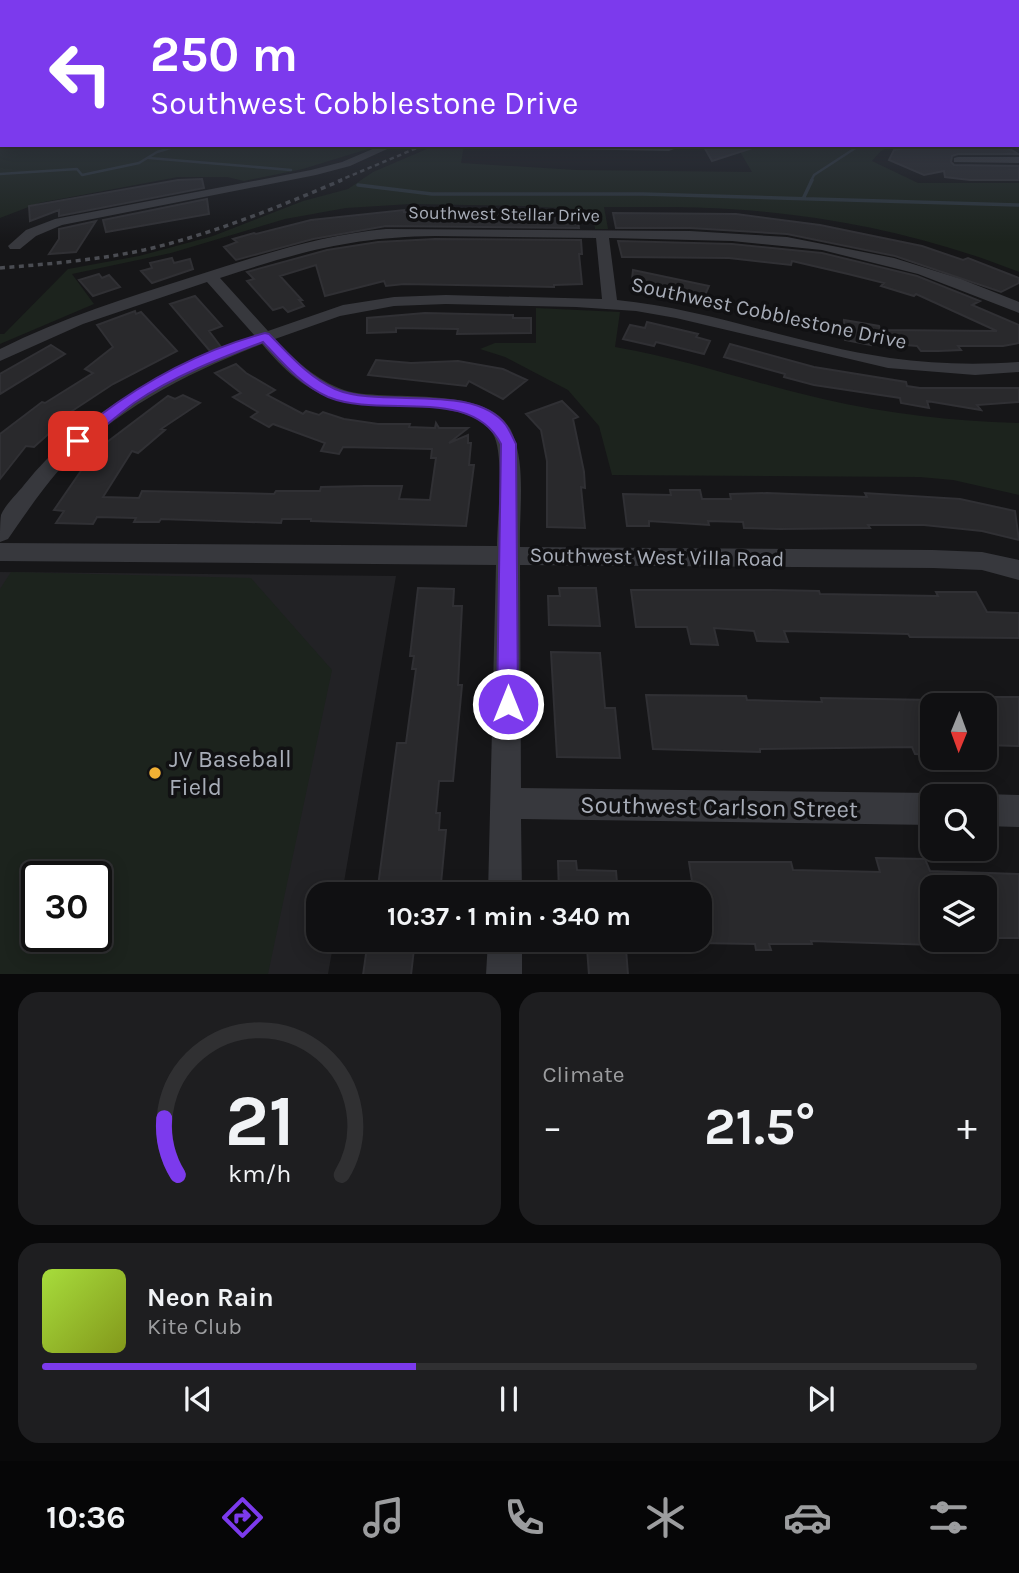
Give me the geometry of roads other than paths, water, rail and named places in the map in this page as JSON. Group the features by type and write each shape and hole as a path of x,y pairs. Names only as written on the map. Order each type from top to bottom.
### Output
{"street":[{"path":"15,246 31,233 59,222 312,173 377,150"},
{"path":"958,160 1019,160"},
{"name":"Southwest Stellar Drive","path":"0,356 45,332 94,312 297,246 361,234 403,232 737,237 824,247 925,272 1019,309"},
{"path":"602,235 610,304"},
{"path":"210,276 304,377 333,394 379,402 450,404 491,419 500,427 509,444 505,882"},
{"name":"Southwest Cobblestone Drive","path":"0,533 53,464 112,412 185,368 341,310 399,300 610,304 674,312 820,349 910,366 952,369 1019,366"},
{"name":"Southwest West Villa Road","path":"0,552 933,559 982,561 1019,570"},
{"name":"Southwest Carlson Street","path":"506,803 920,809"},
{"path":"997,810 1019,811"},
{"path":"504,974 505,952"}],"waterway":[{"path":"0,174 77,169 82,175 139,163 162,150"},
{"path":"811,181 814,175 852,150"},
{"path":"149,158 291,170"},
{"path":"804,197 812,180"},
{"path":"358,185 432,194 643,194 1019,205"}],"railway":[{"path":"338,181 411,150"},
{"path":"0,268 108,256 170,244 245,219 342,180"}],"place":[{"name":"JV Baseball Field","path":"155,773"}]}
